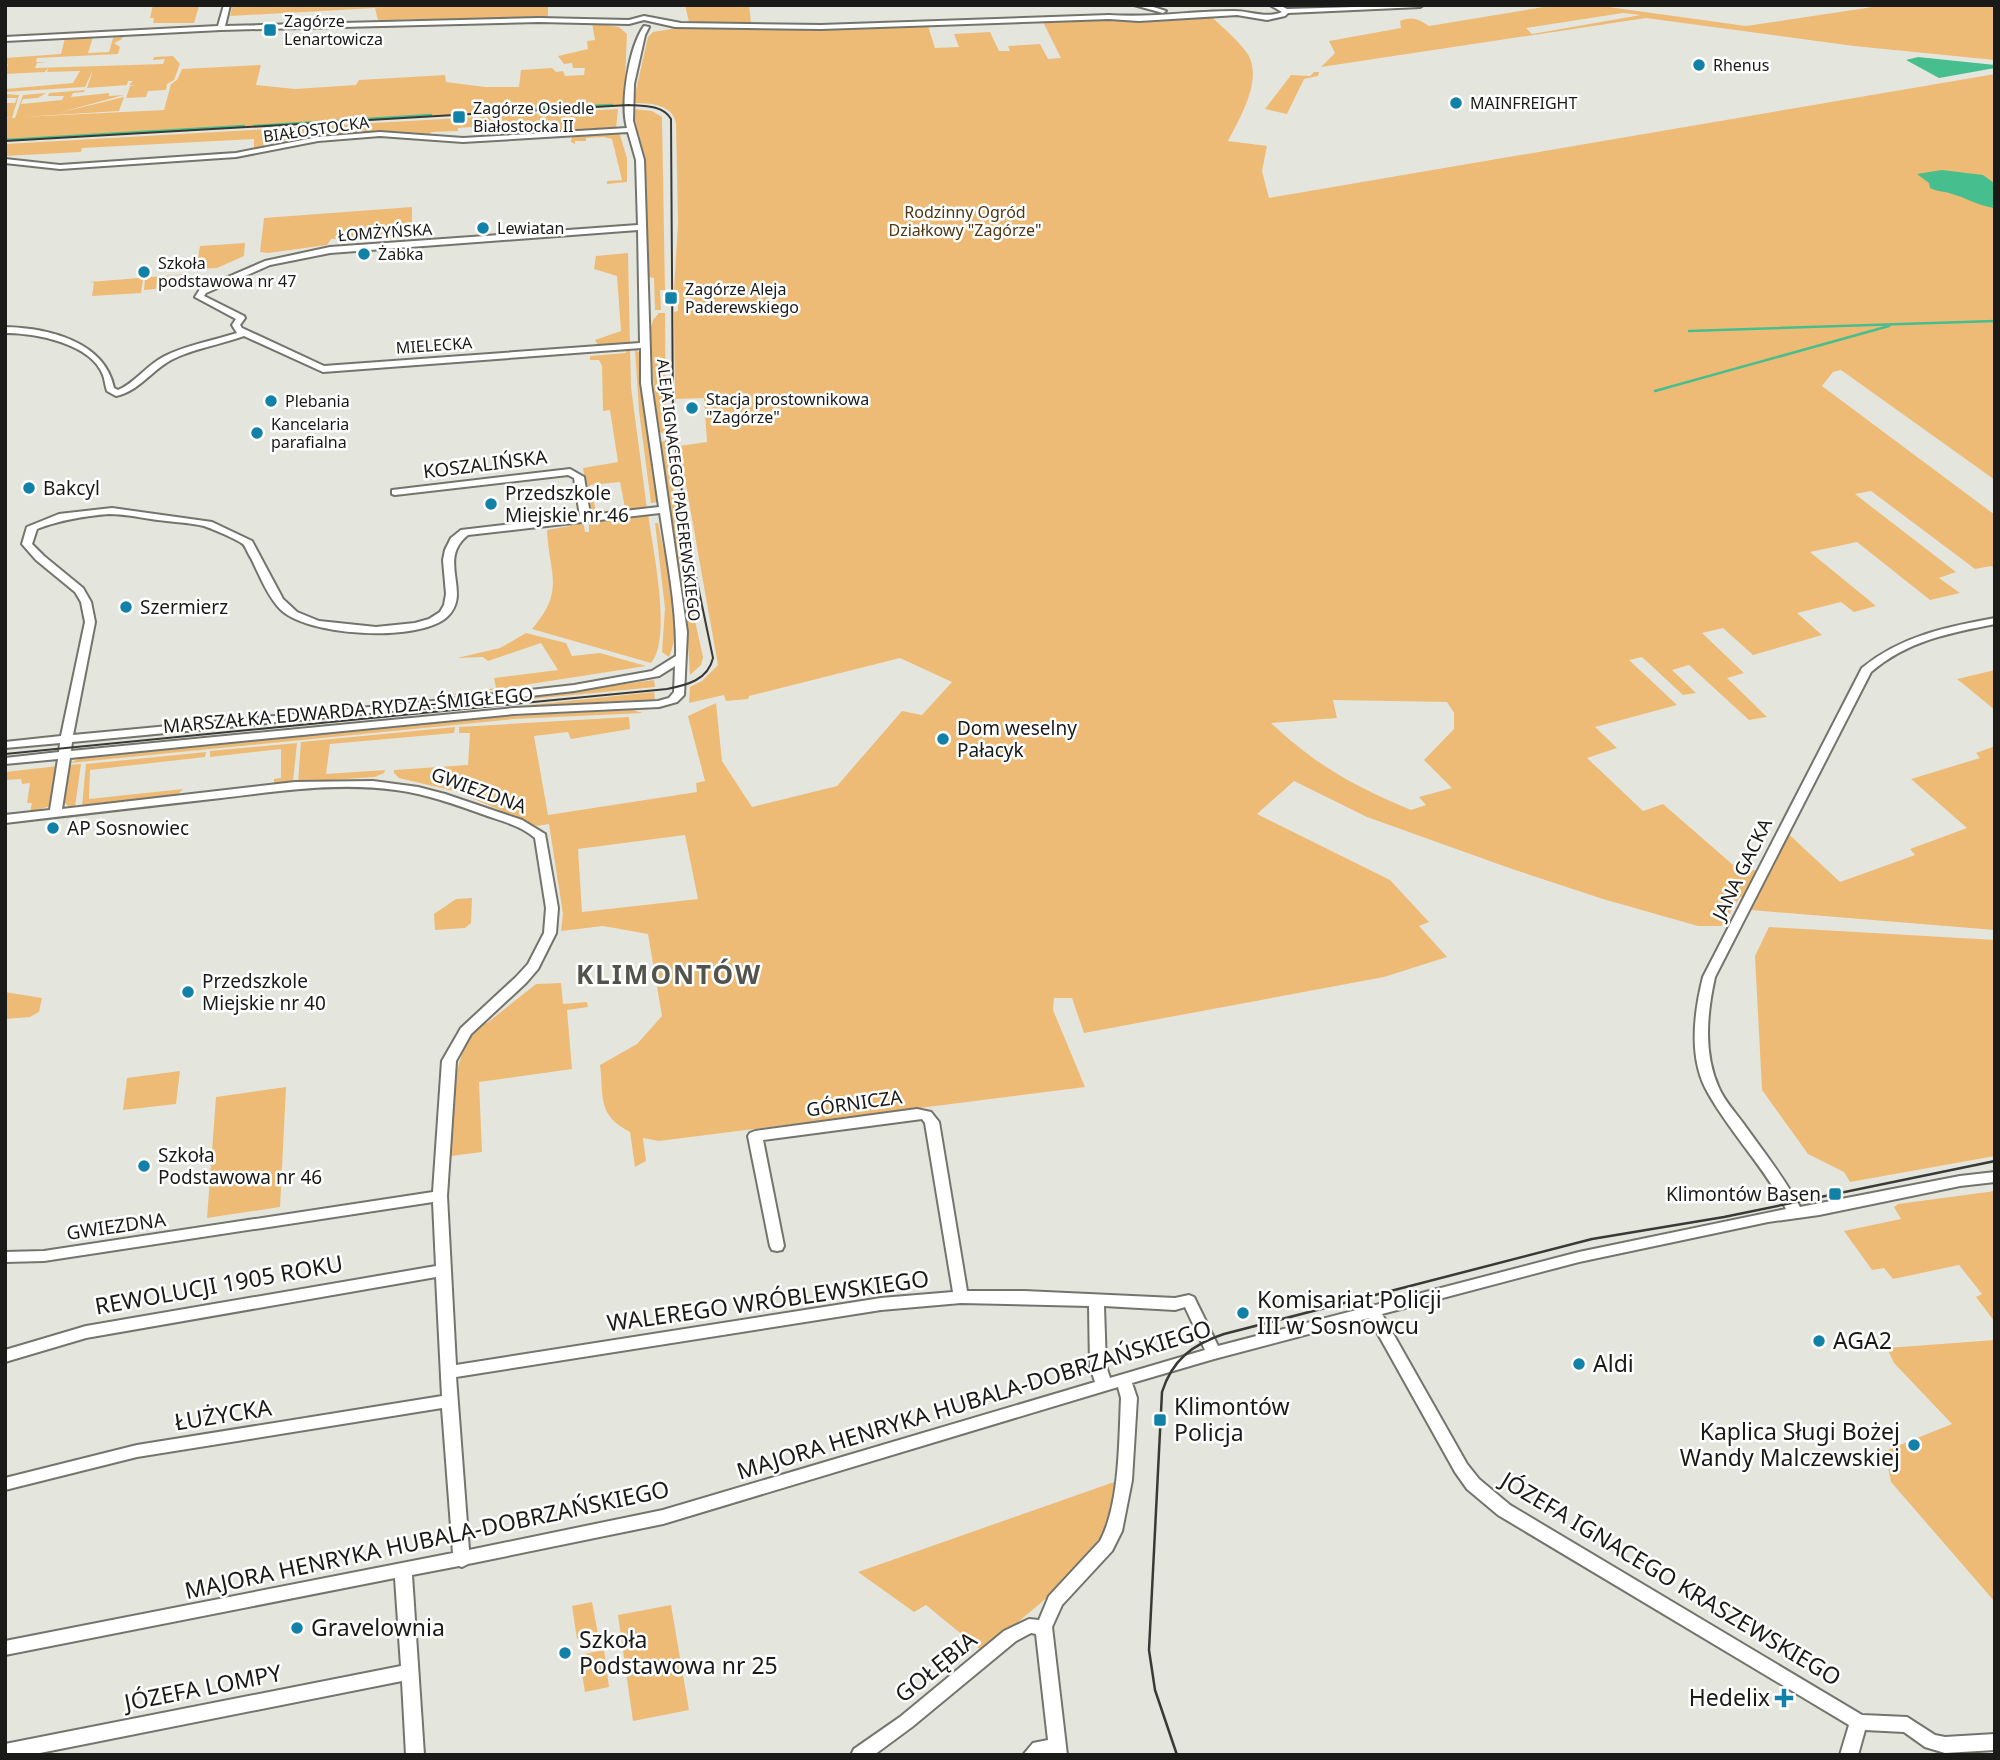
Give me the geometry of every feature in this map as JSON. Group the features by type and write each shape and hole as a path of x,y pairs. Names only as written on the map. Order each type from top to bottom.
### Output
{"street":[{"path":"221,28 227,5"},
{"path":"1273,5 1286,11 1420,5"},
{"path":"1134,7 1147,15 1251,9"},
{"path":"1134,7 1174,12"},
{"path":"1127,16 1134,7"},
{"path":"5,39 221,28 539,20 629,22 640,18 650,25 821,27 1127,16 1136,19 1174,12 1251,9 1271,18 1281,16 1286,11"},
{"path":"629,22 639,31 681,24"},
{"name":"ALEJA IGNACEGO PADEREWSKIEGO","path":"650,25 639,31 630,84 631,130 640,160 646,383 679,604 682,657"},
{"name":"BIAŁOSTOCKA","path":"5,161 60,167 236,155 318,139 380,134 463,140 631,130"},
{"name":"ŁOMŻYŃSKA","path":"236,325 241,318 202,300 199,293 276,261 342,249 642,227"},
{"name":"MIELECKA","path":"236,325 244,333 323,369 645,345"},
{"path":"5,330 42,333 86,352 107,371 110,389 116,393 125,391 152,368 177,353 244,333"},
{"name":"KOSZALIŃSKA","path":"395,492 570,472 579,477 585,517"},
{"path":"56,813 66,739 90,622 86,602 79,590 27,544 32,527 59,517 112,511 198,522 248,542 278,600 293,614 311,622 342,628 395,628 412,627 438,619 450,606 449,551 456,537 483,528 665,509"},
{"name":"JANA GACKA","path":"1795,1212 1782,1187 1713,1091 1709,1081 1700,1037 1701,1005 1709,977 1866,670 1880,656 1913,639 1995,621"},
{"path":"680,683 682,657"},
{"name":"MARSZAŁKA EDWARDA RYDZA-ŚMIGŁEGO","path":"5,745 508,696 655,674 682,657"},
{"name":"MARSZAŁKA EDWARDA RYDZA-ŚMIGŁEGO","path":"5,761 501,712 659,704 673,700 680,693 680,683 655,674"},
{"name":"GWIEZDNA","path":"5,819 295,786 340,782 384,783 417,788 467,804 527,827 541,837 552,908 550,933 533,966 466,1031 449,1061 440,1196 450,1401 462,1560"},
{"name":"GÓRNICZA","path":"777,1246 755,1136 926,1115 932,1122 961,1297"},
{"name":"MAJORA HENRYKA HUBALA-DOBRZAŃSKIEGO","path":"5,1648 403,1572 663,1517 1214,1353 1609,1249 1960,1181 1995,1177"},
{"name":"GWIEZDNA","path":"5,1257 83,1250 440,1196"},
{"name":"REWOLUCJI 1905 ROKU","path":"5,1356 86,1332 443,1270"},
{"name":"WALEREGO WRÓBLEWSKIEGO","path":"449,1372 881,1304 961,1297 1175,1304 1189,1301 1214,1353"},
{"path":"1096,1301 1099,1370 1104,1385"},
{"name":"JÓZEFA IGNACEGO KRASZEWSKIEGO","path":"1372,1310 1455,1460 1473,1485 1488,1498 1585,1560 1859,1722 1907,1725 1931,1742 1945,1745 1995,1742"},
{"path":"1032,1755 1039,1749 1058,1751 1044,1627 1055,1601 1106,1546 1114,1531 1124,1480 1128,1391 1123,1379"},
{"name":"ŁUŻYCKA","path":"5,1485 137,1451 450,1401"},
{"path":"403,1572 415,1755"},
{"name":"GOŁĘBIA","path":"860,1755 906,1722 1010,1636 1029,1626 1044,1627"},
{"name":"JÓZEFA LOMPY","path":"5,1752 410,1672"},
{"path":"1853,1753 1859,1722"}],"green space":[{"path":"153,5 214,5 199,6 194,23 153,23 154,18 150,18"},
{"path":"233,5 548,5 548,17 378,20 375,8 230,16"},
{"path":"685,5 749,5 751,23 689,22"},
{"path":"1556,5 1594,5 1746,26 1886,5 1995,5 1995,60 1854,46 1646,18 1321,67 1335,53 1329,41 1401,28 1400,21 1409,19 1429,26","holes":["1623,13 1641,15 1532,34 1526,28"]},
{"name":"Rodzinny Ogród Działkowy \"Zagórze\"","path":"1212,17 1243,48 1252,63 1252,86 1228,141 1267,146 1262,171 1269,198 1995,74 1995,480 1841,370 1833,372 1822,386 1995,515 1995,568 1991,566 1975,569 1871,491 1855,494 1956,572 1939,578 1960,593 1930,600 1857,542 1810,552 1876,606 1854,612 1841,602 1797,613 1822,635 1753,655 1723,628 1702,633 1744,673 1727,678 1767,717 1749,720 1689,665 1672,670 1696,693 1683,695 1642,657 1629,660 1677,705 1595,727 1617,748 1587,758 1643,811 1663,804 1740,871 1758,870 1780,826 1840,882 1915,855 1910,849 1967,828 1911,779 1980,758 1976,753 1995,746 1995,930 1751,910 1757,900 1740,897 1722,926 1698,926 1603,899 1367,817 1294,781 1257,814 1390,880 1429,922 1419,926 1447,957 1384,977 1084,1033 1072,998 1054,998 1053,1010 1085,1087 659,1141 643,1138 646,1161 635,1167 630,1132 612,1119 604,1104 600,1065 637,1044 662,1016 648,934 603,926 561,931 563,914 549,824 537,826 458,792 399,778 394,770 468,765 470,733 459,733 459,727 629,717 630,729 571,739 568,732 534,736 548,815 697,792 696,783 705,781 688,716 716,703 722,761 752,807 837,786 902,711 922,715 952,682 900,658 749,696 748,699 726,701 724,695 689,703 690,687 702,681 718,665 679,446 707,442 704,398 675,399 674,312 678,311 678,290 674,290 678,223 676,123 665,108 633,103 648,37 653,32 678,28 928,26 935,48 959,47 954,34 990,32 999,51 1010,51 1008,46 1040,44 1048,59 1061,58 1043,22","holes":["1333,700 1447,702 1454,713 1454,729 1424,760 1452,788 1419,797 1426,805 1411,810 1336,773 1271,723 1337,718","685,835 698,899 582,912 578,849"]},
{"path":"592,23 619,27 627,34 624,105 5,140 5,119 9,118 5,117 5,103 15,103 17,98 5,98 6,94 19,95 12,118 15,118 23,95 46,93 38,98 23,99 21,104 62,100 64,96 48,96 49,93 85,90 73,93 71,97 109,93 109,96 124,95 58,113 124,97 119,111 21,117 164,110 171,84 177,80 182,69 261,65 256,85 295,89 356,85 359,80 445,75 446,82 485,87 519,87 521,70 552,68 556,72 563,71 565,76 584,75 585,68 573,68 572,63 564,64 558,56 588,49 587,41 595,40"},
{"path":"114,35 123,35 122,39 114,43 120,47 118,54 37,58 36,62 47,62 37,63 35,68 163,64 165,59 153,60 154,57 173,56 180,64 174,80 167,84 166,90 148,91 146,97 126,98 130,86 136,86 129,85 133,81 128,81 127,85 87,88 93,70 85,87 5,92 5,89 73,83 80,71 47,72 48,68 45,72 5,74 8,64 5,64 5,58 61,54 65,38 93,37 88,53 109,52"},
{"path":"1319,72 1318,76 1304,79 1287,114 1265,109 1291,75 1310,76"},
{"path":"618,109 616,129 518,135 516,124 458,128 458,131 430,134 389,131 346,133 263,144 266,148 254,149 254,139 82,148 81,152 5,156 5,144"},
{"path":"632,109 652,111 662,117 665,290 660,290 661,310 655,310 654,278 649,277 645,159"},
{"path":"619,132 627,158 627,182 607,184 607,181 622,180 612,139 586,138 586,141 575,141 575,144 571,142 572,136"},
{"path":"244,151 200,156 195,154"},
{"path":"412,207 412,238 360,241 358,237 331,239 327,245 260,252 264,218"},
{"path":"245,243 244,256 217,268 196,269 200,246"},
{"path":"628,253 630,344 598,345 595,340 621,331 617,276 594,269 596,256"},
{"path":"187,274 158,278 156,289 144,290 143,279 141,293 92,296 94,283 90,282"},
{"path":"659,313 665,313 666,435 658,431 649,334 653,320"},
{"path":"630,348 631,387 647,509 620,512 615,509 625,508 620,482 590,485 596,511 605,510 605,513 596,514 589,510 583,468 618,462 610,410 603,411 602,366 599,360 590,360 590,356 626,353 591,353"},
{"path":"635,349 642,355 659,502 651,503 639,411"},
{"path":"666,440 687,584 703,657 701,665 690,675 686,610 660,443"},
{"path":"648,513 661,614 657,651 651,663 532,629 549,603 552,592 547,530 570,526 570,521 583,520 585,532 589,532 592,519"},
{"path":"655,523 658,523 675,608 674,642 669,657 662,652 665,608"},
{"path":"526,633 566,643 572,656 600,653 646,666 466,694 438,696 496,688 494,678 558,670 541,643 488,661 483,657 457,658 500,648"},
{"path":"1995,670 1995,710 1957,679"},
{"path":"654,680 655,687 71,744 514,699"},
{"path":"654,692 655,699 546,705 405,718"},
{"path":"633,710 643,713 514,719 70,763 84,756 487,717"},
{"path":"455,727 454,733 330,744 326,774 385,770 384,773 375,777 298,782 301,742"},
{"path":"297,743 293,782 274,784 274,779 281,778 281,749 210,757 210,751"},
{"path":"206,752 205,757 90,770 89,799 183,789 176,796 82,806 86,764"},
{"path":"81,764 75,807 70,808 64,802 69,765"},
{"path":"58,766 51,806 30,812 32,803 27,803 30,783 22,784 21,779 5,780 5,772"},
{"path":"472,898 471,923 465,928 435,930 434,914 456,899"},
{"path":"1769,927 1995,940 1995,1156 1850,1182 1844,1172 1808,1154 1762,1090 1755,956"},
{"path":"561,983 563,1004 587,1002 588,1007 567,1010 572,1069 479,1082 482,1152 451,1156 454,1085 470,1037 481,1022 487,1023 536,984"},
{"path":"5,992 42,998 39,1012 30,1017 5,1019"},
{"path":"180,1071 176,1104 123,1110 127,1078"},
{"path":"286,1087 280,1207 207,1218 216,1097"},
{"path":"1995,1191 1995,1322 1976,1297 1982,1294 1959,1265 1893,1279 1884,1268 1872,1270 1844,1231 1901,1219 1894,1207 1898,1204"},
{"path":"1995,1340 1995,1602 1891,1482 1885,1451 1952,1424 1894,1363 1887,1348"},
{"path":"1114,1482 1114,1506 1105,1530 1089,1554 1045,1599 982,1651 926,1605 914,1612 858,1572"},
{"path":"592,1602 598,1634 577,1639 572,1606"},
{"path":"671,1605 689,1710 633,1721 618,1615"},
{"path":"604,1650 609,1687 585,1692 579,1655"}],"shaded area":[{"path":"1918,57 1995,65 1995,68 1939,78 1906,60"},
{"path":"1942,170 1983,175 1994,183 1995,208 1930,188 1929,183 1917,174"}],"waterway":[{"path":"482,111 612,105"},
{"path":"254,126 431,115"},
{"path":"5,140 244,126"},
{"path":"1689,331 1995,321"},
{"path":"1655,391 1889,326"}],"tram line":[{"path":"5,141 629,105 653,107 668,114 671,119 673,427 689,543 713,658 707,672 702,676 667,689 5,754"},
{"path":"1177,1755 1155,1690 1149,1650 1162,1392 1178,1362 1193,1348 1224,1334 1592,1239 1724,1217 1995,1161"}],"place":[{"name":"Zagórze Lenartowicza","path":"270,30"},
{"name":"Rhenus","path":"1699,65"},
{"name":"MAINFREIGHT","path":"1456,103"},
{"name":"Zagórze Osiedle Białostocka II","path":"459,117"},
{"name":"Lewiatan","path":"483,228"},
{"name":"Żabka","path":"364,254"},
{"name":"Szkoła podstawowa nr 47","path":"144,272"},
{"name":"Zagórze Aleja Paderewskiego","path":"671,298"},
{"name":"Plebania","path":"271,401"},
{"name":"Stacja prostownikowa \"Zagórze\"","path":"692,408"},
{"name":"Kancelaria parafialna","path":"257,433"},
{"name":"Bakcyl","path":"29,488"},
{"name":"Przedszkole Miejskie nr 46","path":"491,504"},
{"name":"Szermierz","path":"126,607"},
{"name":"Dom weselny Pałacyk","path":"943,739"},
{"name":"AP Sosnowiec","path":"53,828"},
{"name":"Przedszkole Miejskie nr 40","path":"188,992"},
{"name":"Szkoła Podstawowa nr 46","path":"144,1166"},
{"name":"Klimontów Basen","path":"1835,1194"},
{"name":"Komisariat Policji III w Sosnowcu","path":"1243,1313"},
{"name":"AGA2","path":"1819,1341"},
{"name":"Aldi","path":"1579,1364"},
{"name":"Klimontów Policja","path":"1160,1420"},
{"name":"Kaplica Sługi Bożej Wandy Malczewskiej","path":"1914,1445"},
{"name":"Gravelownia","path":"297,1628"},
{"name":"Szkoła Podstawowa nr 25","path":"565,1653"},
{"name":"Hedelix","path":"1784,1698"}],"district":[{"name":"KLIMONTÓW","path":"669,975"}]}
